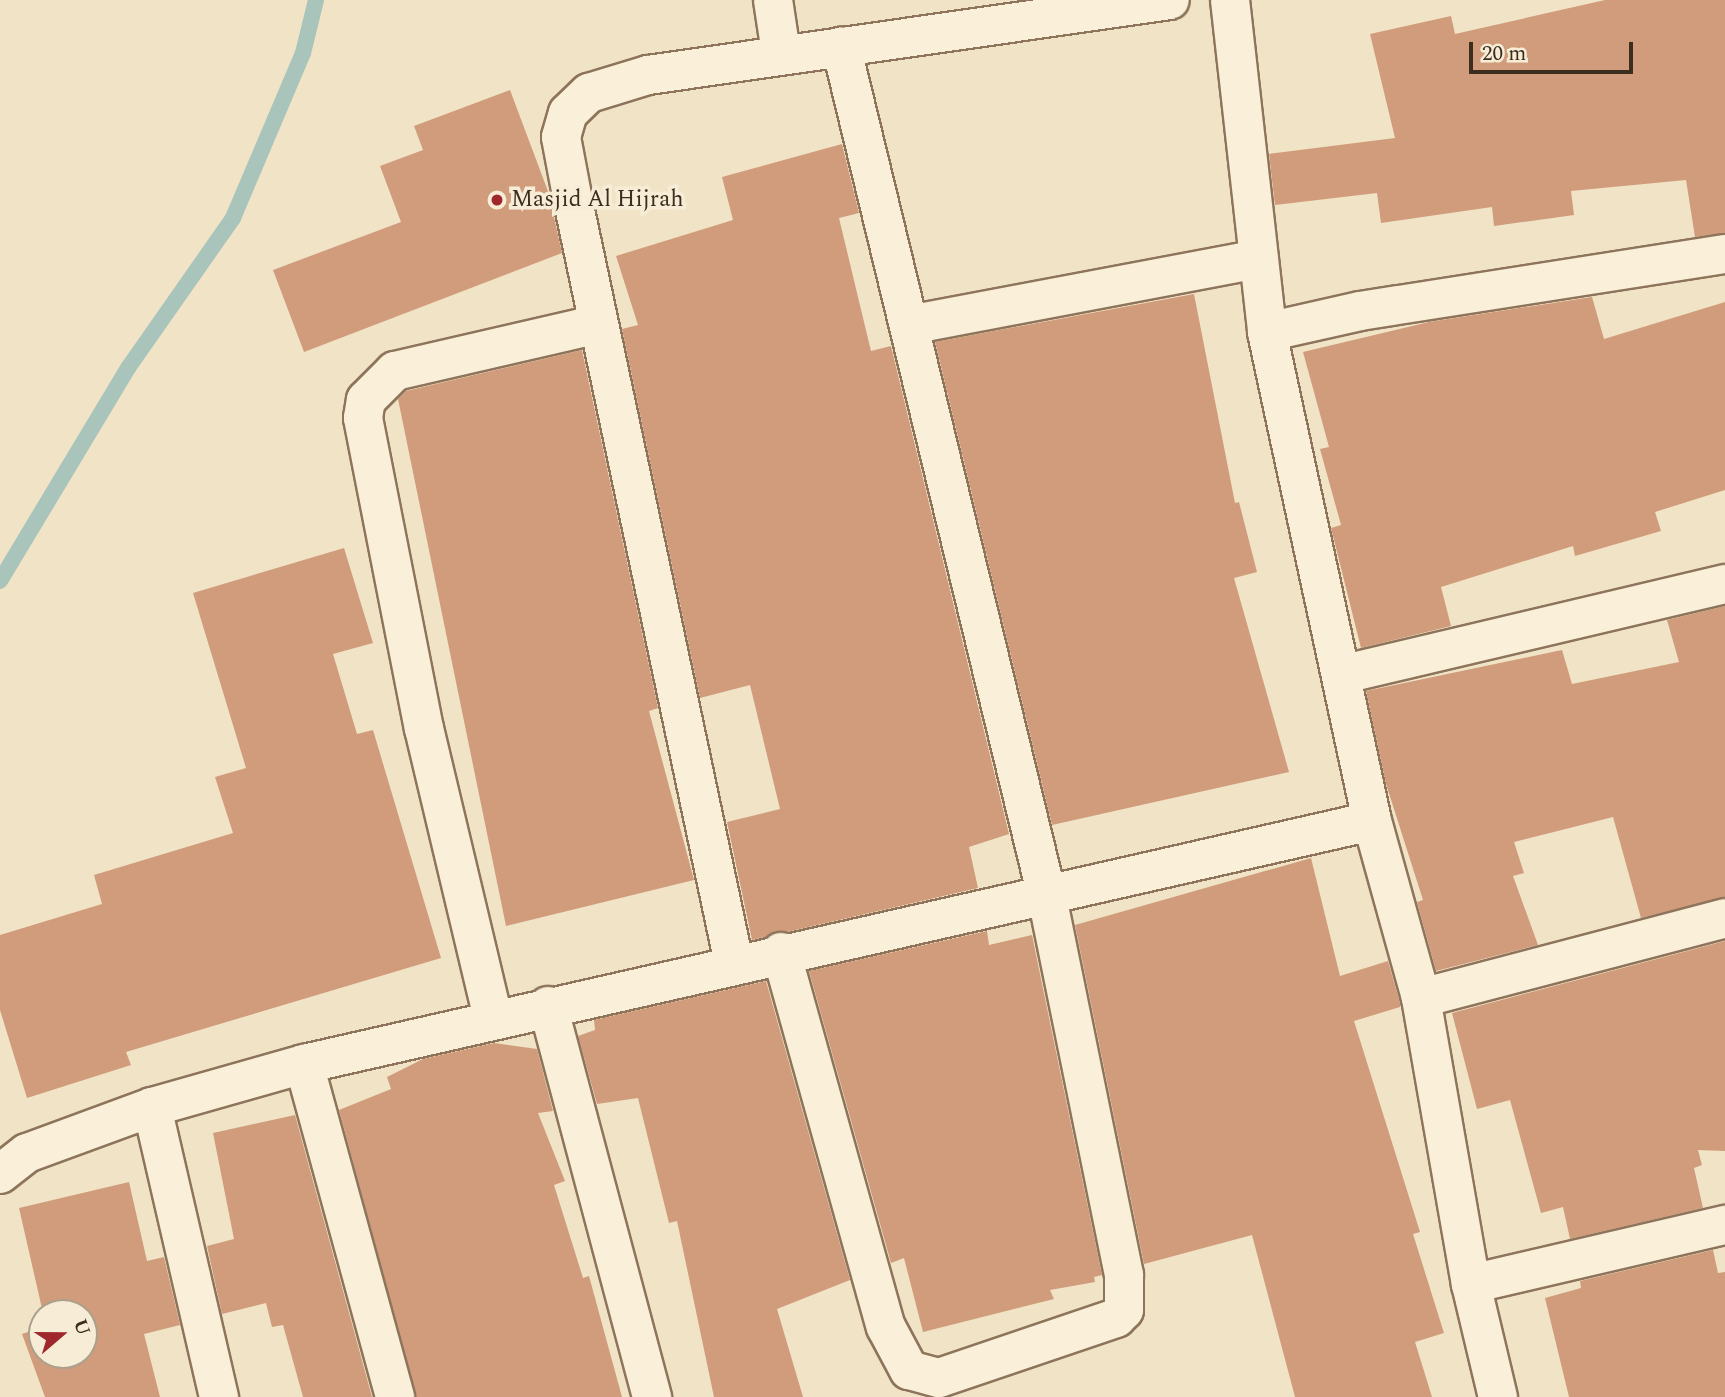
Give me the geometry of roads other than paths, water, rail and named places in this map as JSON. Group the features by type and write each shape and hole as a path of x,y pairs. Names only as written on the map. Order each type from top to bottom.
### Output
{"street":[{"path":"773,0 781,53"},
{"path":"734,963 598,324 561,136 568,113 589,93 615,83 781,53 1170,0"},
{"path":"1230,0 1267,332 1344,674 1372,821 1421,998 1471,1283 1498,1397"},
{"path":"781,952 886,1326 909,1370 939,1378 1102,1325 1124,1310 1124,1275 1045,892 841,46"},
{"path":"1267,332 1360,311 1725,254"},
{"path":"909,324 1259,259"},
{"path":"493,1018 424,729 365,409 379,384 395,371 598,324"},
{"path":"1344,674 1725,584"},
{"path":"0,1174 27,1153 152,1107 304,1063 1045,892 1372,821"},
{"path":"1421,998 1725,918"},
{"path":"548,1006 652,1397"},
{"path":"304,1063 395,1397"},
{"path":"152,1107 219,1397"},
{"path":"1471,1283 1725,1225"}],"waterway":[{"path":"0,581 128,368 233,218 303,53 316,0"}],"place":[{"name":"Masjid Al Hijrah","path":"497,200"}]}
